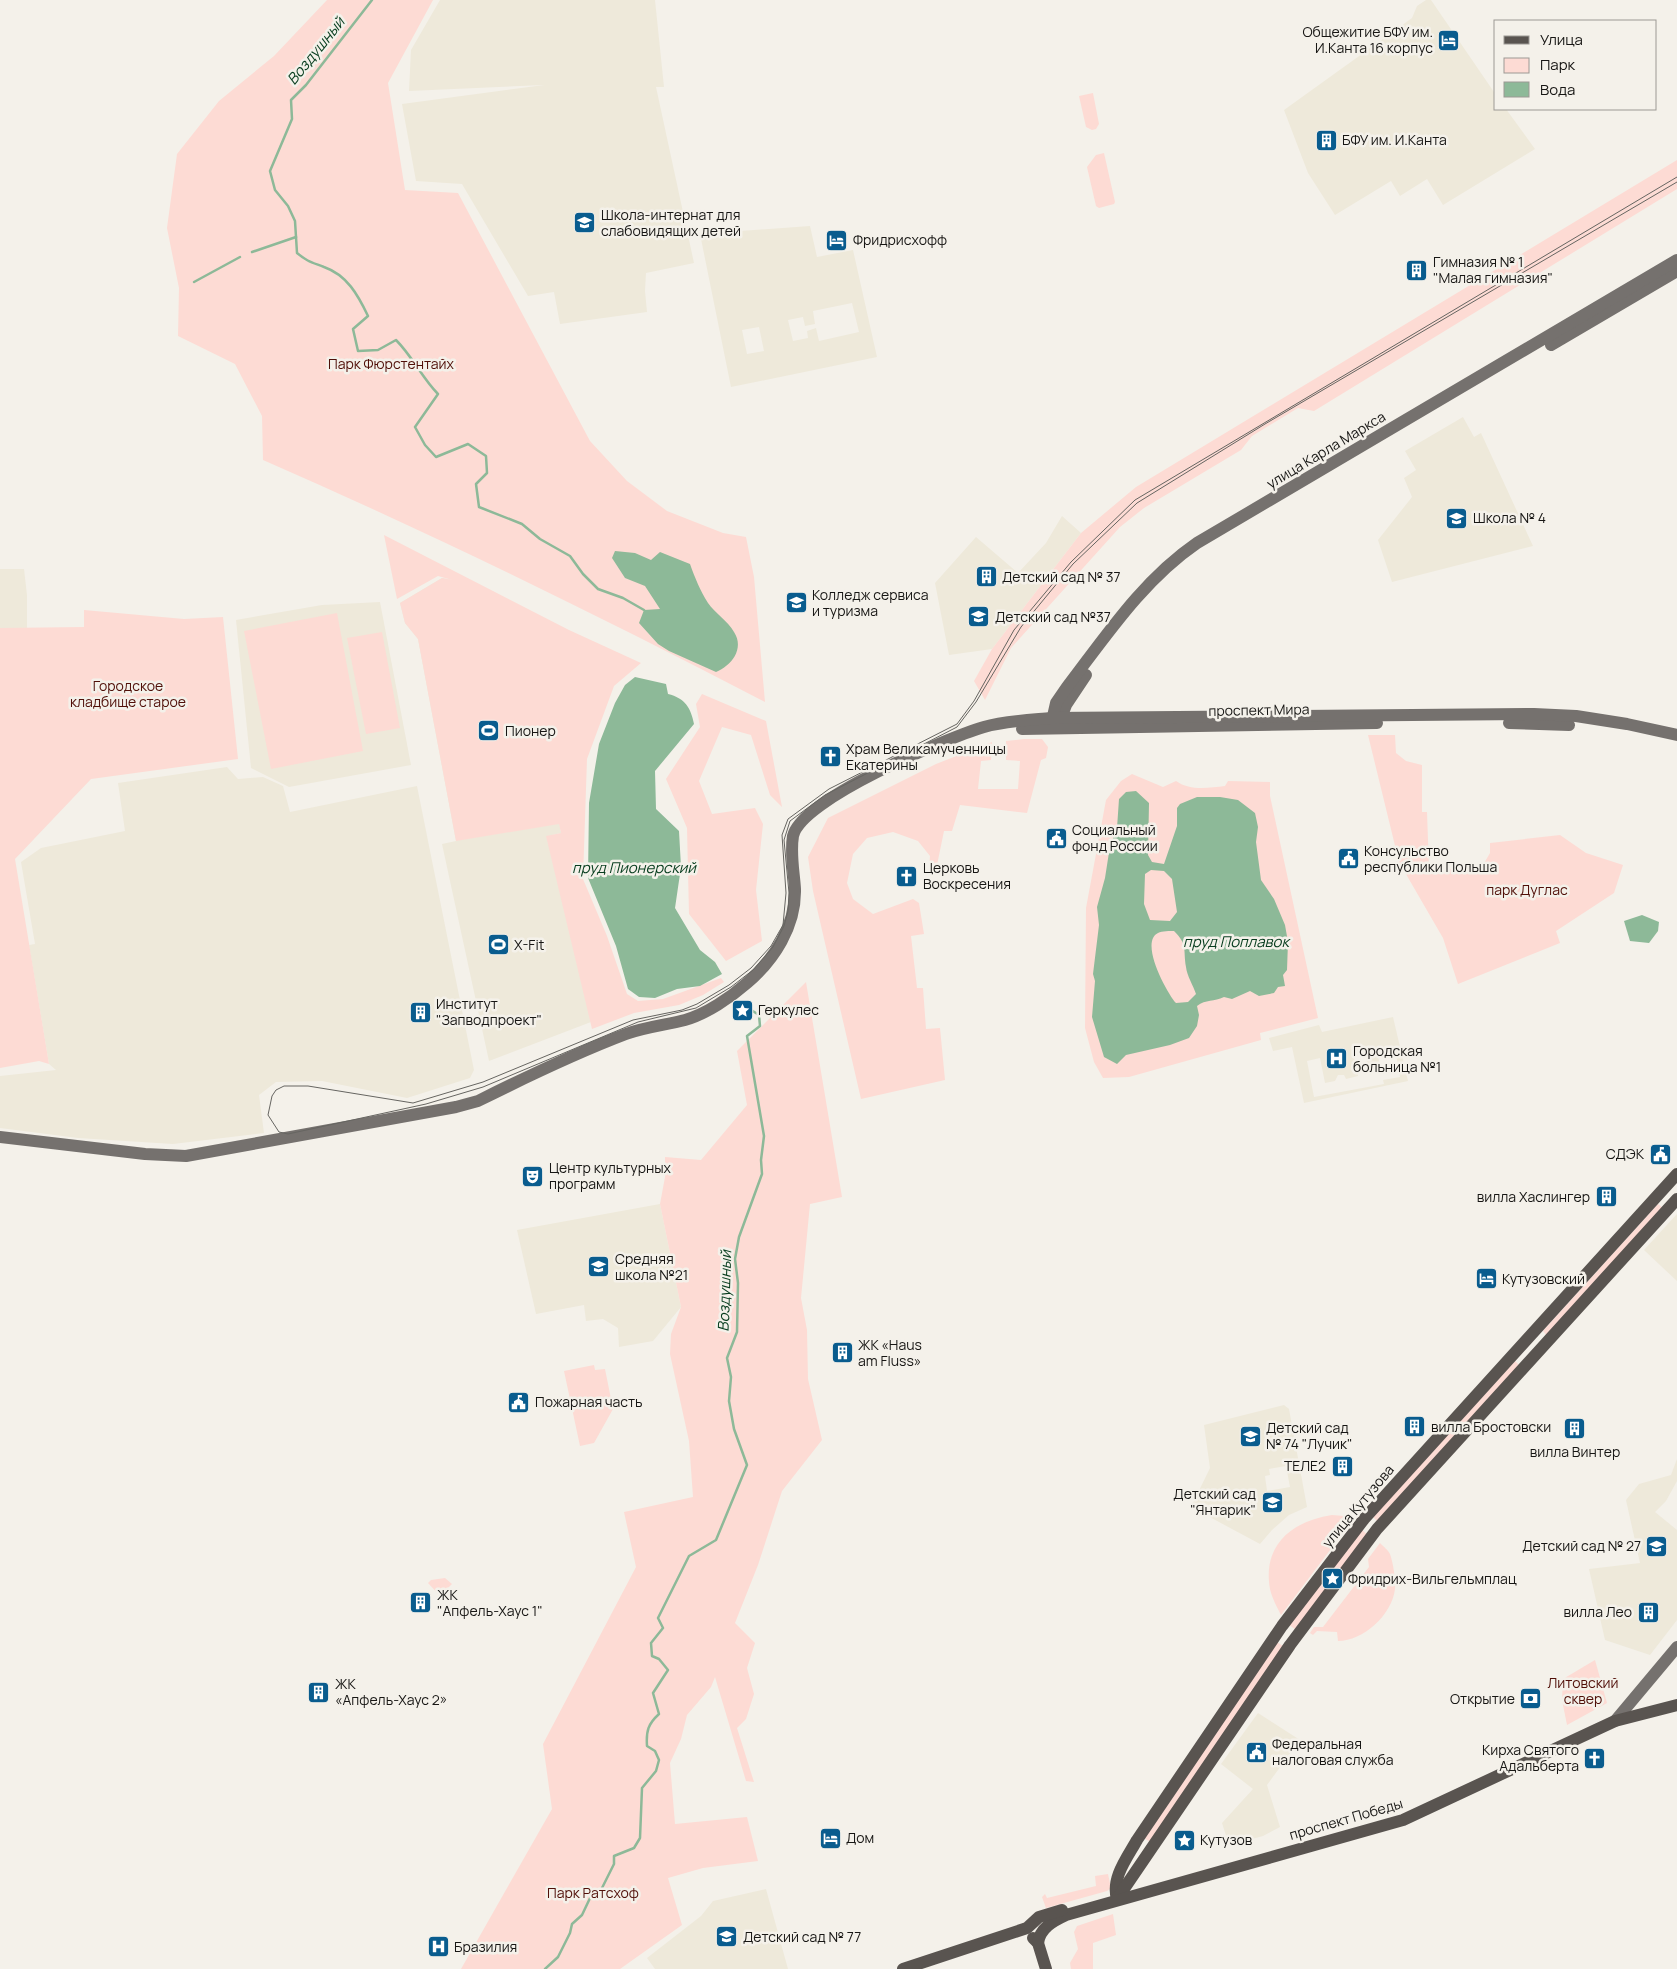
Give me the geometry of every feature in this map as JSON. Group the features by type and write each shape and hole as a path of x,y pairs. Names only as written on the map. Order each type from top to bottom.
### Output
{"main road":[{"name":"улица Карла Маркса","path":"1054,721 1056,703 1066,688 1161,570 1177,557 1197,543 1677,260"},
{"name":"улица Карла Маркса","path":"1054,721 1081,681 1142,600 1189,557 1208,544 1677,271"},
{"name":"проспект Мира","path":"850,787 941,742 985,727 1054,721 1534,714 1619,722 1677,735"},
{"name":"проспект Мира","path":"850,787 894,772 981,735 1054,721 1523,723 1575,725 1677,741"},
{"path":"0,1137 144,1154 186,1156 242,1148 470,1103 628,1033 687,1019 705,1012 745,985 770,962 793,913 794,834 807,817 850,787"},
{"name":"улица Кутузова","path":"1119,1895 1117,1876 1152,1816 1282,1626 1364,1519 1677,1174"},
{"path":"1119,1895 1290,1645 1377,1529 1677,1199"},
{"name":"проспект Победы","path":"903,1969 1027,1928 1039,1917 1119,1895 1177,1876 1182,1881 1402,1820 1615,1721 1677,1648"},
{"path":"1615,1721 1677,1704"},
{"name":"проспект Победы","path":"1038,1943 1040,1933 1053,1921 1119,1895"},
{"path":"1011,1933 1025,1934 1038,1943 1046,1969"}],"shaded area":[{"name":"Школа-интернат для слабовидящих детей","path":"440,0 655,0 664,87 656,87 694,263 646,273 647,312 560,324 554,292 528,296 462,184 416,181 402,104 544,85 409,91 411,50"},
{"path":"1426,0 1431,0 1494,92 1494,110 1507,110 1535,149 1443,205 1427,179 1400,196 1391,181 1335,215 1308,173 1284,110 1412,18 1417,6"},
{"path":"810,226 817,257 853,250 877,357 731,387 700,234","holes":["852,303 859,332 819,341 816,328 807,331 808,338 793,341 788,320 803,317 805,326 815,324 813,311","759,327 764,351 747,354 742,330"]},
{"name":"Школа № 4","path":"1463,417 1474,437 1481,433 1533,546 1392,582 1378,540 1412,497 1404,478 1416,470 1405,451"},
{"name":"Детский сад №37","path":"1062,516 1081,533 992,649 949,655 935,583 976,537 1018,573 1046,543"},
{"path":"0,569 24,569 27,595 27,628 0,628"},
{"path":"442,578 459,581 524,625 561,833 552,835 591,1022 489,1061 442,844 456,841 418,639 405,623 400,603"},
{"path":"380,602 411,765 289,787 251,768 236,620 322,605"},
{"path":"227,767 238,779 263,777 283,786 290,812 417,786 474,1070 470,1078 407,1098 322,1081 276,1082 259,1095 264,1133 173,1144 78,1138 0,1128 0,1076 56,1070 49,1064 29,945 35,944 21,862 41,848 125,831 118,783"},
{"name":"Городская больница №1","path":"1393,1017 1408,1081 1304,1103 1292,1047 1273,1051 1269,1038 1319,1025 1322,1032","holes":["1395,1048 1400,1077 1383,1080 1384,1084 1314,1097 1307,1061 1320,1058 1325,1083 1335,1081 1338,1075 1344,1075 1346,1079 1358,1076 1354,1056 1365,1054 1369,1070 1374,1069 1375,1073 1381,1071 1377,1051"]},
{"name":"Средняя школа №21","path":"660,1204 681,1307 653,1341 619,1347 618,1328 603,1319 586,1321 584,1305 536,1314 517,1230"},
{"path":"1677,1214 1677,1281 1644,1250"},
{"path":"1284,1405 1289,1409 1307,1507 1289,1515 1260,1544 1191,1507 1210,1468 1204,1425","holes":["1286,1466 1290,1487 1267,1491 1265,1476 1270,1475 1269,1469"]},
{"path":"1677,1459 1677,1481 1666,1501 1655,1512 1677,1530 1677,1620 1650,1655 1605,1640 1589,1569 1640,1563 1626,1500 1639,1484 1671,1475"},
{"path":"1258,1713 1300,1740 1267,1785 1280,1827 1263,1836 1229,1845 1222,1823 1253,1789 1221,1764"},
{"name":"Детский сад № 77","path":"766,1889 788,1969 655,1969 647,1958 701,1916 713,1901"}],"green space":[{"name":"Парк Фюрстентайх","path":"327,0 433,0 388,83 405,190 458,193 590,441 627,481 667,511 723,533 746,537 754,577 765,702 516,576 263,460 262,416 235,364 178,336 179,288 167,228 177,154 219,101 274,56"},
{"path":"1093,93 1099,124 1096,129 1092,130 1086,127 1079,96"},
{"path":"1104,153 1115,202 1114,204 1099,208 1096,206 1087,167 1096,155"},
{"path":"1677,160 1677,189 1314,411 1298,408 1252,436 1241,450 1144,508 1120,527 1011,648 985,700 974,681 992,649 1081,533 1136,487"},
{"path":"384,535 569,630 641,663 614,686 587,759 583,879 607,936 627,994 638,1001 663,999 721,978 724,982 703,995 679,1005 634,1013 592,1029 546,836 561,833 559,824 456,841 418,639 405,623 400,603 442,578 452,580 438,576 397,599"},
{"name":"Городское кладбище старое","path":"84,610 184,619 223,617 238,759 91,779 15,859 49,1064 39,1061 0,1068 0,628 84,627"},
{"path":"337,613 363,751 271,769 244,631"},
{"path":"382,632 400,728 366,734 347,638"},
{"path":"702,694 766,721 782,807 770,795 751,735 722,727 699,781 712,814 755,808 763,824 756,890 762,941 726,961 689,914 687,828 666,779 700,727 696,704"},
{"name":"парк Дуглас","path":"1368,735 1395,735 1396,753 1406,761 1422,765 1422,812 1427,812 1429,868 1480,870 1490,853 1490,843 1560,835 1586,853 1623,865 1614,893 1556,931 1560,943 1458,984 1443,938 1399,862"},
{"path":"1042,739 1048,747 1046,758 1041,760 1027,813 960,805 952,831 944,831 936,870 929,869 930,856 918,841 893,832 867,838 853,854 847,883 853,899 873,914 913,899 919,903 924,934 911,936 917,988 923,988 926,1029 940,1028 945,1080 861,1099 813,891 808,857 828,818 936,764 992,742 991,760 981,761 978,789 1018,789 1020,761 1006,760 1006,741"},
{"name":"пруд Поплавок","path":"1132,774 1163,787 1176,781 1187,786 1199,788 1225,786 1228,781 1270,782 1270,796 1318,1018 1260,1033 1261,1040 1129,1077 1103,1078 1094,1062 1085,1028 1086,908 1106,800 1121,781"},
{"name":"Парк Ратсхоф","path":"806,982 842,1197 810,1204 801,1298 807,1330 808,1379 822,1440 782,1491 758,1565 735,1623 755,1643 747,1668 754,1694 746,1719 737,1728 754,1782 746,1781 715,1677 711,1687 687,1715 681,1739 670,1763 675,1824 747,1817 758,1861 703,1868 668,1878 682,1925 620,1969 461,1969 552,1809 543,1744 636,1567 624,1512 693,1497 689,1441 670,1354 671,1334 681,1307 660,1204 665,1177 665,1157 701,1160 747,1105 737,1051"},
{"path":"1658,1204 1663,1208 1547,1336 1543,1331"},
{"path":"1515,1361 1520,1366 1378,1522 1373,1517"},
{"path":"594,1365 595,1370 605,1369 613,1409 594,1443 580,1446 564,1371"},
{"path":"1332,1515 1344,1516 1352,1521 1281,1615 1270,1589 1269,1573 1271,1560 1276,1548 1293,1529 1304,1523"},
{"path":"1362,1530 1368,1535 1295,1629 1289,1625"},
{"path":"1380,1543 1390,1554 1395,1586 1393,1599 1382,1617 1375,1625 1357,1637 1348,1640 1338,1641 1337,1632 1317,1631 1313,1635 1310,1633 1314,1627 1323,1627 1369,1567 1368,1559"},
{"path":"445,1578 452,1584 440,1596 428,1583 431,1580"},
{"path":"1277,1642 1283,1646 1150,1842 1144,1838"},
{"name":"Литовский сквер","path":"1595,1660 1607,1703 1567,1725 1562,1700 1563,1679"},
{"path":"1108,1874 1111,1888 1107,1891 1046,1908 1042,1897 1045,1894 1047,1898 1096,1886 1095,1876"},
{"path":"1113,1914 1116,1935 1093,1943 1093,1969 1071,1969 1070,1963 1078,1949 1074,1932 1077,1926"}],"water":[{"path":"615,551 635,553 651,560 660,552 690,564 708,603 728,624 737,638 737,651 727,666 716,672 669,651 658,644 639,623 644,610 660,609 645,586 625,578 612,558"},
{"name":"пруд Пионерский","path":"635,677 666,684 668,694 683,701 693,718 694,724 655,771 656,809 679,831 681,867 675,908 700,950 715,962 722,974 700,986 677,989 655,998 639,997 628,989 616,946 588,878 589,803 599,744 615,703 625,685"},
{"name":"пруд Поплавок","path":"1136,791 1149,803 1148,855 1152,862 1164,864 1177,826 1177,808 1180,804 1197,797 1220,797 1238,800 1255,813 1258,827 1256,842 1261,880 1274,899 1285,925 1288,942 1287,970 1283,975 1285,986 1278,987 1274,993 1259,996 1250,991 1232,999 1224,997 1200,1004 1197,1006 1199,1015 1197,1026 1189,1038 1170,1045 1126,1055 1117,1064 1104,1057 1092,1017 1095,981 1093,974 1099,925 1097,907 1105,878 1110,846 1117,828 1119,799 1126,792","holes":["1151,870 1164,871 1172,879 1177,912 1170,921 1150,920 1144,904 1145,874","1174,931 1183,944 1187,970 1196,994 1188,1002 1176,1003 1161,979 1153,956 1153,938 1160,932"]},
{"path":"1642,915 1659,922 1658,931 1649,943 1630,941 1624,921"}],"waterway":[{"name":"Воздушный","path":"372,0 306,85 291,100 292,119 270,171 275,190 288,206 295,221 297,253 307,260 339,275 356,293 368,316 353,329 358,351 378,350 396,340 438,394 415,427 425,445 436,457 468,444 486,456 487,473 476,484 479,507 522,524 540,539 570,556 583,574 598,589 623,598 644,610"},
{"path":"252,252 296,237"},
{"path":"194,282 240,257"},
{"name":"Воздушный","path":"545,1969 558,1957 570,1933 572,1924 582,1915 591,1896 601,1890 614,1864 614,1856 634,1848 640,1838 642,1788 656,1771 659,1760 655,1751 647,1746 648,1728 659,1714 653,1693 668,1670 659,1659 652,1656 651,1643 663,1628 658,1618 689,1556 716,1540 747,1465 734,1429 729,1401 731,1377 727,1358 737,1332 738,1283 735,1259 739,1237 762,1174 761,1160 764,1136 747,1036 760,1026 759,1015 748,1008"}],"tram line":[{"path":"1677,177 1135,500 1071,562 1014,630 974,701 957,724 829,789 788,819 782,835 786,893 783,925 771,946 751,968 729,985 697,1004 682,1010 633,1020 483,1082 413,1103 308,1086 284,1086 276,1090 272,1096 268,1115 279,1132 288,1134 426,1104 483,1087 638,1022 696,1008 731,987 753,970 773,947 784,926 788,911 789,893 784,840 790,821 825,795 957,727 976,702 1021,627 1073,564 1137,503 1265,424 1677,182"}],"place":[{"name":"Общежитие БФУ им. И.Канта 16 корпус","path":"1449,40"},
{"name":"БФУ им. И.Канта","path":"1326,140"},
{"name":"Школа-интернат для слабовидящих детей","path":"585,223"},
{"name":"Фридрисхофф","path":"837,240"},
{"name":"Гимназия № 1 \"Малая гимназия\"","path":"1417,270"},
{"name":"Школа № 4","path":"1457,518"},
{"name":"Детский сад № 37","path":"986,577"},
{"name":"Колледж сервиса и туризма","path":"796,603"},
{"name":"Детский сад №37","path":"979,617"},
{"name":"Пионер","path":"489,731"},
{"name":"Храм Великамученницы Екатерины","path":"830,757"},
{"name":"Социальный фонд России","path":"1056,838"},
{"name":"Консульство республики Польша","path":"1348,859"},
{"name":"Церковь Воскресения","path":"907,876"},
{"name":"X-Fit","path":"498,945"},
{"name":"Геркулес","path":"742,1010"},
{"name":"Институт \"Запводпроект\"","path":"420,1012"},
{"name":"Городская больница №1","path":"1337,1059"},
{"name":"СДЭК","path":"1660,1154"},
{"name":"Центр культурных программ","path":"533,1176"},
{"name":"вилла Хаслингер","path":"1606,1197"},
{"name":"Средняя школа №21","path":"599,1267"},
{"name":"Кутузовский","path":"1486,1279"},
{"name":"ЖК «Haus am Fluss»","path":"842,1353"},
{"name":"Пожарная часть","path":"519,1402"},
{"name":"вилла Бростовски","path":"1415,1427"},
{"name":"вилла Винтер","path":"1575,1429"},
{"name":"Детский сад № 74 \"Лучик\"","path":"1250,1436"},
{"name":"ТЕЛЕ2","path":"1342,1466"},
{"name":"Детский сад \"Янтарик\"","path":"1272,1502"},
{"name":"Детский сад № 27","path":"1657,1546"},
{"name":"Фридрих-Вильгельмплац","path":"1332,1579"},
{"name":"ЖК \"Апфель-Хаус 1\"","path":"421,1603"},
{"name":"вилла Лео","path":"1648,1612"},
{"name":"ЖК «Апфель-Хаус 2»","path":"319,1692"},
{"name":"Открытие","path":"1531,1699"},
{"name":"Федеральная налоговая служба","path":"1256,1752"},
{"name":"Кирха Святого Адальберта","path":"1595,1758"},
{"name":"Дом","path":"830,1838"},
{"name":"Кутузов","path":"1184,1840"},
{"name":"Детский сад № 77","path":"727,1937"},
{"name":"Бразилия","path":"438,1947"}]}
